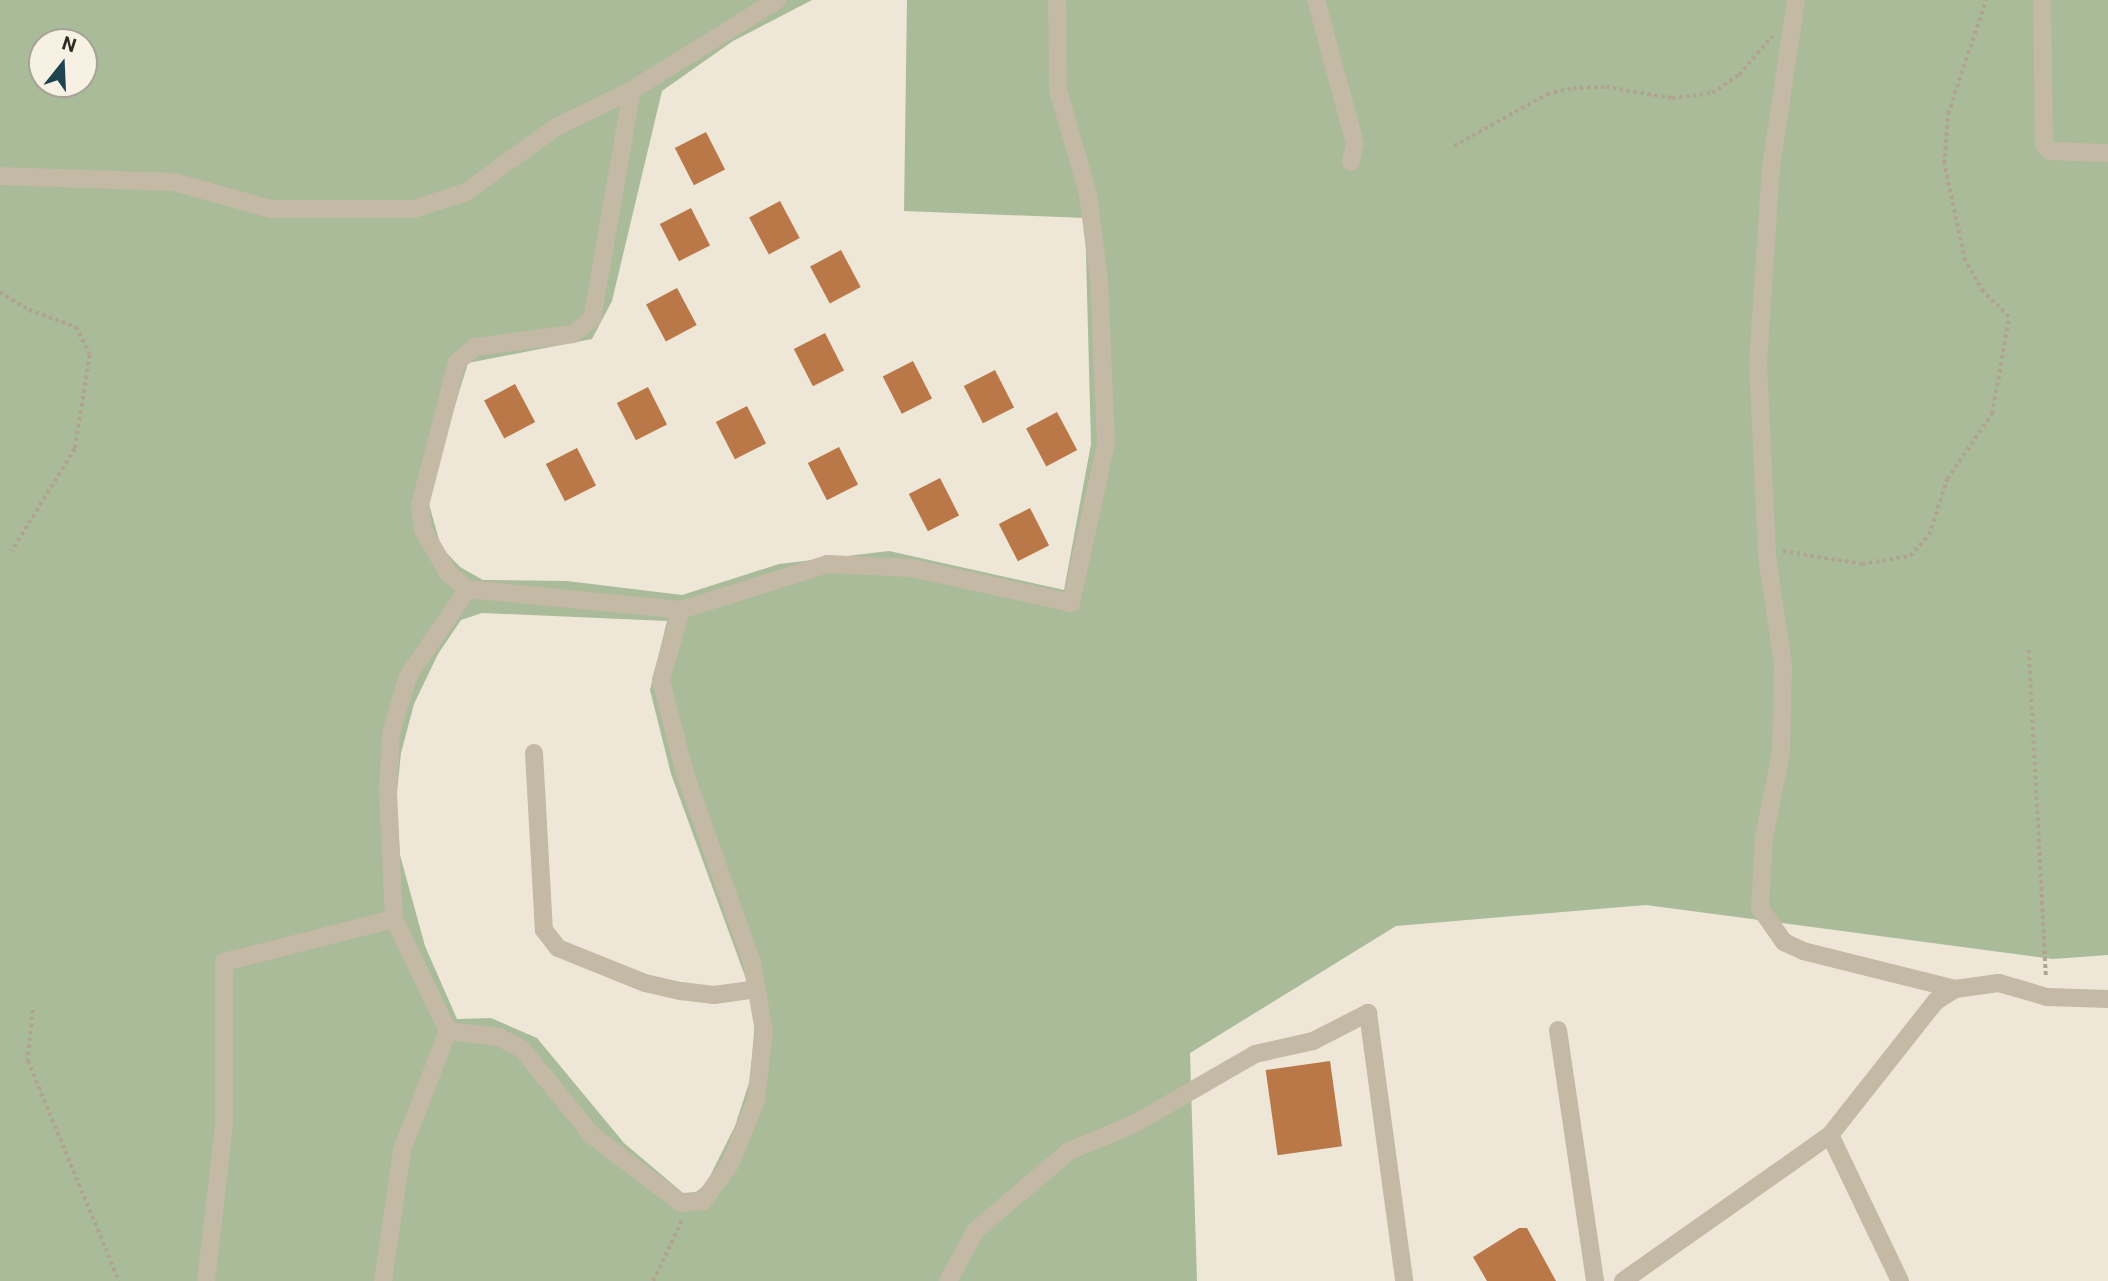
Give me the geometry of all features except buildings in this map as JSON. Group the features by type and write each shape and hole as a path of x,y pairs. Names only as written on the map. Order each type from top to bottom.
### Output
{"street":[{"path":"0,176 174,182 271,209 414,209 466,192 556,127 632,90 777,0"},
{"path":"632,90 592,319 573,334 475,347 457,362 420,505 432,553 468,589 681,610 828,564 911,568 1071,603 1106,444 1099,280 1088,194 1058,90 1057,0"},
{"path":"1316,0 1355,144 1351,162"},
{"path":"2042,0 2044,144 2050,151 2108,153"},
{"path":"1795,6 1771,167 1758,363 1767,549 1783,665 1781,752 1764,837 1760,908 1769,927 1802,951 1955,989 1999,983 2048,997 2108,999"},
{"path":"383,1281 402,1150 448,1031 394,919 388,792 391,733 408,676 468,589"},
{"path":"448,1031 499,1037 522,1049 592,1135 688,1205 703,1201 718,1184 756,1100 764,1031 757,989 686,777 661,680 681,610"},
{"path":"534,752 544,930 558,948 657,986 714,995 757,989"},
{"path":"206,1281 224,1126 225,962 394,919"},
{"path":"1623,1281 1830,1135 1936,1002 1955,989"},
{"path":"948,1281 975,1230 1069,1151 1134,1124 1255,1054 1314,1041 1368,1013 1404,1281"},
{"path":"1558,1030 1595,1281"},
{"path":"1830,1135 1895,1279"}],"path":[{"path":"1767,549 1862,564 1910,556 1928,535 1947,479 1992,414 2009,317 1983,292 1965,261 1944,164 1948,114 1986,0"},
{"path":"1454,146 1547,94 1573,88 1606,87 1672,98 1712,93 1739,75 1795,6"},
{"path":"0,292 29,310 76,327 90,355 75,449 12,551"},
{"path":"2029,650 2048,997"},
{"path":"33,1010 28,1060 119,1281"},
{"path":"653,1281 688,1205"}],"green space":[{"path":"0,0 812,0 733,41 662,91 612,301 592,339 468,363 427,497 441,547 460,567 483,580 567,581 682,595 779,564 889,551 1064,590 1091,444 1085,218 904,211 907,0 2108,0 2108,955 2053,959 1646,905 1396,926 1190,1053 1197,1281 0,1281","holes":["482,613 667,621 650,690 671,774 746,979 755,1021 750,1080 735,1126 706,1184 696,1192 683,1193 624,1143 537,1038 491,1018 457,1019 425,946 400,855 396,802 401,753 414,704 438,654 461,620"]}]}
